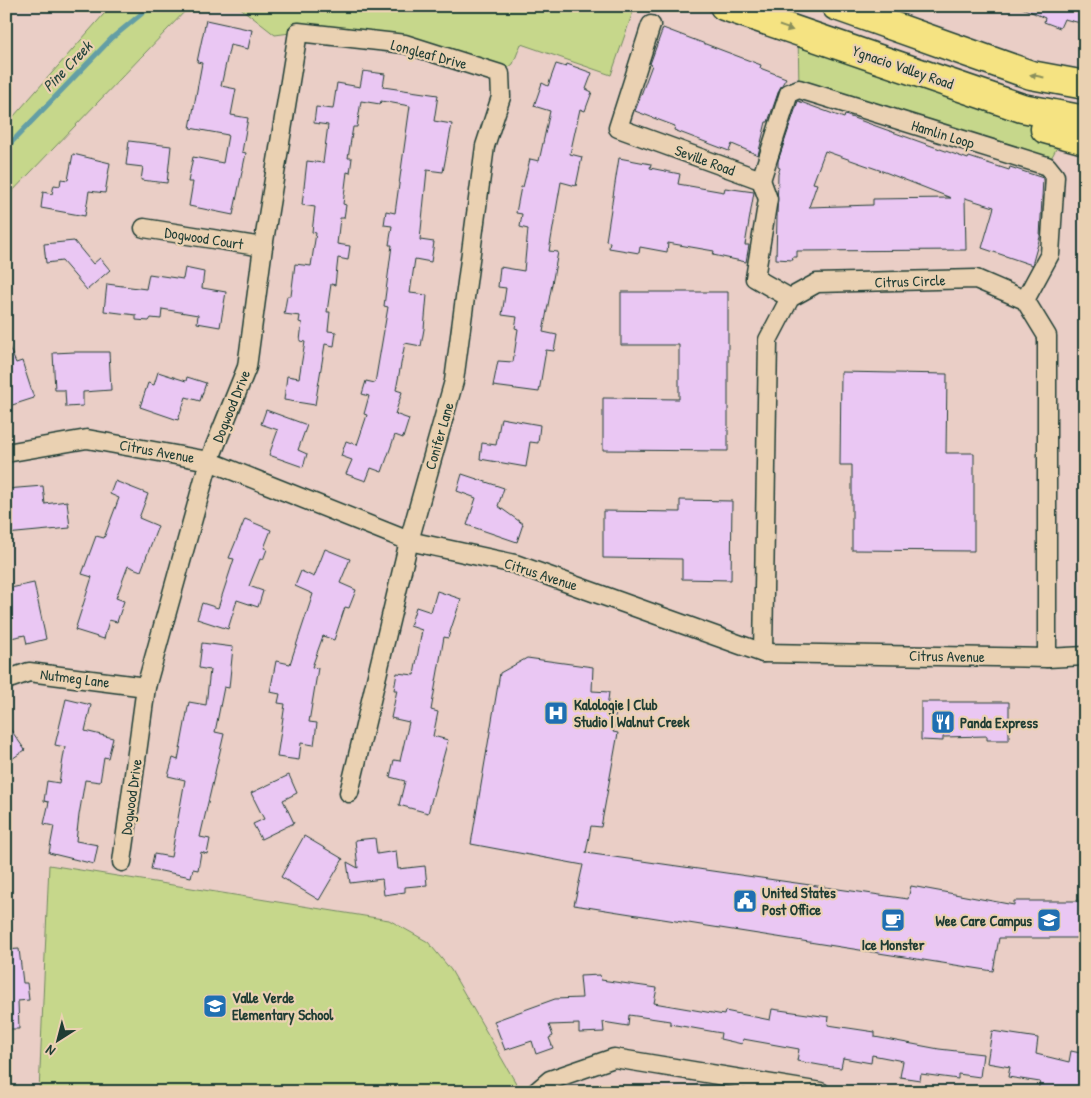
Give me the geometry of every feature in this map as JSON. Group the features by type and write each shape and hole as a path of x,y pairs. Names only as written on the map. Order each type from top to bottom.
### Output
{"highway":[{"name":"Ygnacio Valley Road","path":"724,6 1022,108 1085,120"},
{"path":"836,6 1031,75 1085,85"},
{"path":"979,93 1009,118 1085,140"}],"street":[{"name":"Seville Road","path":"652,25 618,128 761,180"},
{"name":"Longleaf Drive","path":"298,32 405,44 500,74"},
{"name":"Dogwood Drive","path":"122,862 146,686 209,461 247,367 263,247 298,32"},
{"name":"Conifer Lane","path":"349,793 409,541 454,380 486,146 501,97 500,74"},
{"name":"Hamlin Loop","path":"761,180 789,93 799,89 1047,166 1056,176 1050,254 1025,300"},
{"path":"761,180 768,199 755,278 790,298 768,340 763,653"},
{"name":"Dogwood Court","path":"144,228 263,247"},
{"name":"Citrus Circle","path":"790,298 817,283 976,279 1025,300"},
{"path":"1025,300 1048,336 1047,658"},
{"name":"Citrus Avenue","path":"6,453 87,439 209,461 409,541 515,564 763,653 1047,658 1085,656"},
{"name":"Nutmeg Lane","path":"6,680 29,672 146,686"},
{"path":"536,1092 550,1080 614,1058 820,1092"}],"green space":[{"path":"111,6 190,6 6,198 6,125"},
{"path":"238,6 635,6 611,75 521,44 513,64 500,74 405,44 298,32 275,35"},
{"path":"798,32 979,93 1009,118 1064,134 1047,166 799,89"},
{"name":"Valle Verde Elementary School","path":"49,865 389,920 428,942 451,970 521,1092 39,1092"}],"building":[{"path":"1018,6 1085,6 1085,24 1064,19 1060,28 1044,22 1045,18"},
{"path":"206,20 252,30 248,49 230,45 221,86 236,89 231,115 248,118 242,152 246,153 233,215 189,206 193,182 188,182 193,157 223,163 228,135 190,128 202,63 197,62"},
{"path":"663,28 761,65 760,68 786,78 779,90 768,122 766,122 758,155 732,144 729,151 674,130 675,126 635,111"},
{"path":"556,64 566,67 567,64 592,73 586,89 592,92 585,111 580,109 570,154 582,157 576,186 561,182 549,251 558,252 543,332 557,335 554,351 546,350 539,392 493,386 498,361 513,362 518,329 515,328 517,317 502,315 506,288 498,287 500,267 524,271 528,229 520,227 522,214 516,213 521,187 523,187 530,159 539,161 550,111 534,106 542,83 548,86"},
{"path":"363,71 385,74 383,87 438,95 434,121 452,124 443,172 427,170 420,240 434,242 431,262 415,259 410,293 427,295 424,329 421,346 405,343 396,390 402,392 395,414 409,419 403,438 395,435 382,472 371,468 366,481 346,474 352,460 341,456 346,441 357,445 367,415 364,414 369,396 362,394 366,381 375,383 388,307 384,306 392,245 389,245 392,226 384,225 386,211 395,213 410,106 381,101 380,104 361,101 357,127 353,127 348,158 352,158 350,173 347,172 343,204 346,205 344,218 340,218 337,244 350,246 348,260 338,258 335,285 331,284 327,312 330,312 328,331 336,332 334,346 325,344 315,405 284,400 287,376 299,378 305,342 300,341 302,323 299,322 300,316 284,314 287,296 291,296 295,264 311,266 316,233 312,232 315,207 302,205 307,161 323,163 328,125 314,123 316,107 333,109 337,83 360,87"},
{"path":"798,101 844,118 845,115 968,159 969,157 1009,170 1010,167 1043,178 1040,237 1032,265 982,248 994,207 965,198 966,250 797,251 797,257 792,257 793,260 776,259 778,174 780,168 778,167 778,161","holes":["825,151 951,198 873,199 873,205 809,207 817,184 813,183"]},
{"path":"129,141 171,146 167,183 141,180 143,167 126,165"},
{"path":"73,154 110,163 105,193 89,191 85,216 41,208 43,192 52,194 54,185 60,186 61,179 68,180"},
{"path":"619,158 651,164 650,168 680,174 678,184 724,192 725,188 754,192 745,245 749,245 746,262 713,255 714,251 668,243 667,252 640,247 639,253 609,248 610,242 606,241"},
{"path":"74,241 93,264 100,258 110,270 87,290 62,261 46,263 44,244"},
{"path":"185,268 204,272 202,288 226,292 220,327 197,323 198,315 162,309 161,319 151,318 149,321 136,320 136,315 104,311 107,284 146,289 149,274 183,279"},
{"path":"621,292 728,292 728,451 603,450 603,398 679,399 679,345 621,345"},
{"path":"6,340 16,363 22,361 34,398 6,407"},
{"path":"109,352 111,390 83,392 83,406 66,407 65,390 55,390 53,353"},
{"path":"158,372 186,381 187,377 206,383 200,401 186,397 178,420 140,407 148,383 154,385"},
{"path":"841,372 947,374 946,453 974,453 974,551 852,550 852,465 840,465"},
{"path":"266,410 307,425 298,450 307,454 303,467 269,455 278,430 261,424"},
{"path":"501,418 540,425 538,443 530,442 526,467 480,459 482,443 496,445"},
{"path":"462,474 504,488 498,506 523,524 517,542 467,525 476,498 457,491"},
{"path":"115,481 148,494 139,518 158,526 141,571 128,566 116,598 124,601 117,622 109,620 104,639 75,630 92,577 82,574 96,536 104,538 119,498 110,494"},
{"path":"43,486 45,504 67,501 70,528 6,534 6,489"},
{"path":"680,500 732,501 731,580 682,579 682,559 603,558 603,511 680,512"},
{"path":"245,519 271,530 264,548 267,549 263,560 260,559 249,586 263,591 258,607 237,600 228,629 197,619 202,603 218,608 234,559 229,558"},
{"path":"325,549 350,559 340,583 356,590 349,608 345,607 334,640 323,636 312,667 318,668 309,722 317,723 314,745 301,743 299,760 277,757 285,704 278,703 280,694 270,692 276,661 290,664 313,594 295,586 301,571 314,577"},
{"path":"34,583 46,639 27,644 25,635 6,639 6,589"},
{"path":"437,591 461,599 448,638 444,637 431,710 438,712 433,736 448,740 428,813 399,805 405,781 390,777 394,760 400,761 409,722 391,718 397,690 394,690 397,673 414,675 422,630 410,626 416,607 431,612"},
{"path":"202,643 233,647 229,688 224,687 215,732 224,734 200,837 210,839 207,854 201,852 198,870 193,869 191,877 151,869 154,854 171,857 185,780 168,776 173,758 178,760 189,702 206,705 210,670 199,668"},
{"path":"527,658 593,667 592,691 609,692 607,709 616,710 613,732 618,733 601,827 591,826 586,853 908,899 911,886 1014,905 1014,901 1085,901 1085,938 999,938 993,971 574,905 583,865 471,844 500,673"},
{"path":"66,699 91,705 85,731 113,738 108,758 104,757 100,782 85,780 79,815 76,841 98,845 94,864 49,853 54,826 44,824 49,802 44,801 47,781 59,783 65,747 55,745"},
{"path":"921,702 1009,702 1009,740 987,740 987,736 943,737 943,741 921,740"},
{"path":"6,723 25,750 6,763"},
{"path":"289,775 297,793 283,800 294,823 261,839 253,824 264,819 251,793"},
{"path":"304,836 343,859 319,900 281,877"},
{"path":"375,838 377,854 396,851 398,869 425,866 427,885 405,887 405,892 384,895 382,879 350,883 347,862 358,868 355,840"},
{"path":"19,949 23,983 27,983 29,1000 18,1001 19,1029 6,1029 6,950"},
{"path":"600,975 601,980 657,988 654,1003 724,1015 725,1011 770,1020 772,1009 829,1017 828,1025 875,1032 875,1037 939,1049 983,1054 980,1077 958,1074 958,1079 921,1074 920,1080 900,1077 903,1061 872,1055 871,1063 843,1058 841,1068 825,1066 797,1061 799,1049 743,1039 742,1044 720,1039 721,1033 670,1024 670,1021 629,1015 628,1026 603,1022 604,1032 579,1033 579,1024 549,1025 553,1036 549,1038 553,1048 536,1054 532,1041 505,1050 494,1021 555,999 582,998 580,976"},
{"path":"992,1031 1038,1038 1036,1054 1069,1062 1071,1051 1085,1054 1085,1092 1056,1088 1055,1092 1047,1092 1038,1090 1040,1082 1008,1077 1010,1067 987,1063"}],"waterway":[{"name":"Pine Creek","path":"6,148 112,38 151,6"}],"place":[{"name":"Kalologie | Club Studio | Walnut Creek","path":"556,713"},
{"name":"Panda Express","path":"943,722"},
{"name":"United States Post Office","path":"745,901"},
{"name":"Ice Monster","path":"893,920"},
{"name":"Wee Care Campus","path":"1049,920"},
{"name":"Valle Verde Elementary School","path":"215,1006"}]}
